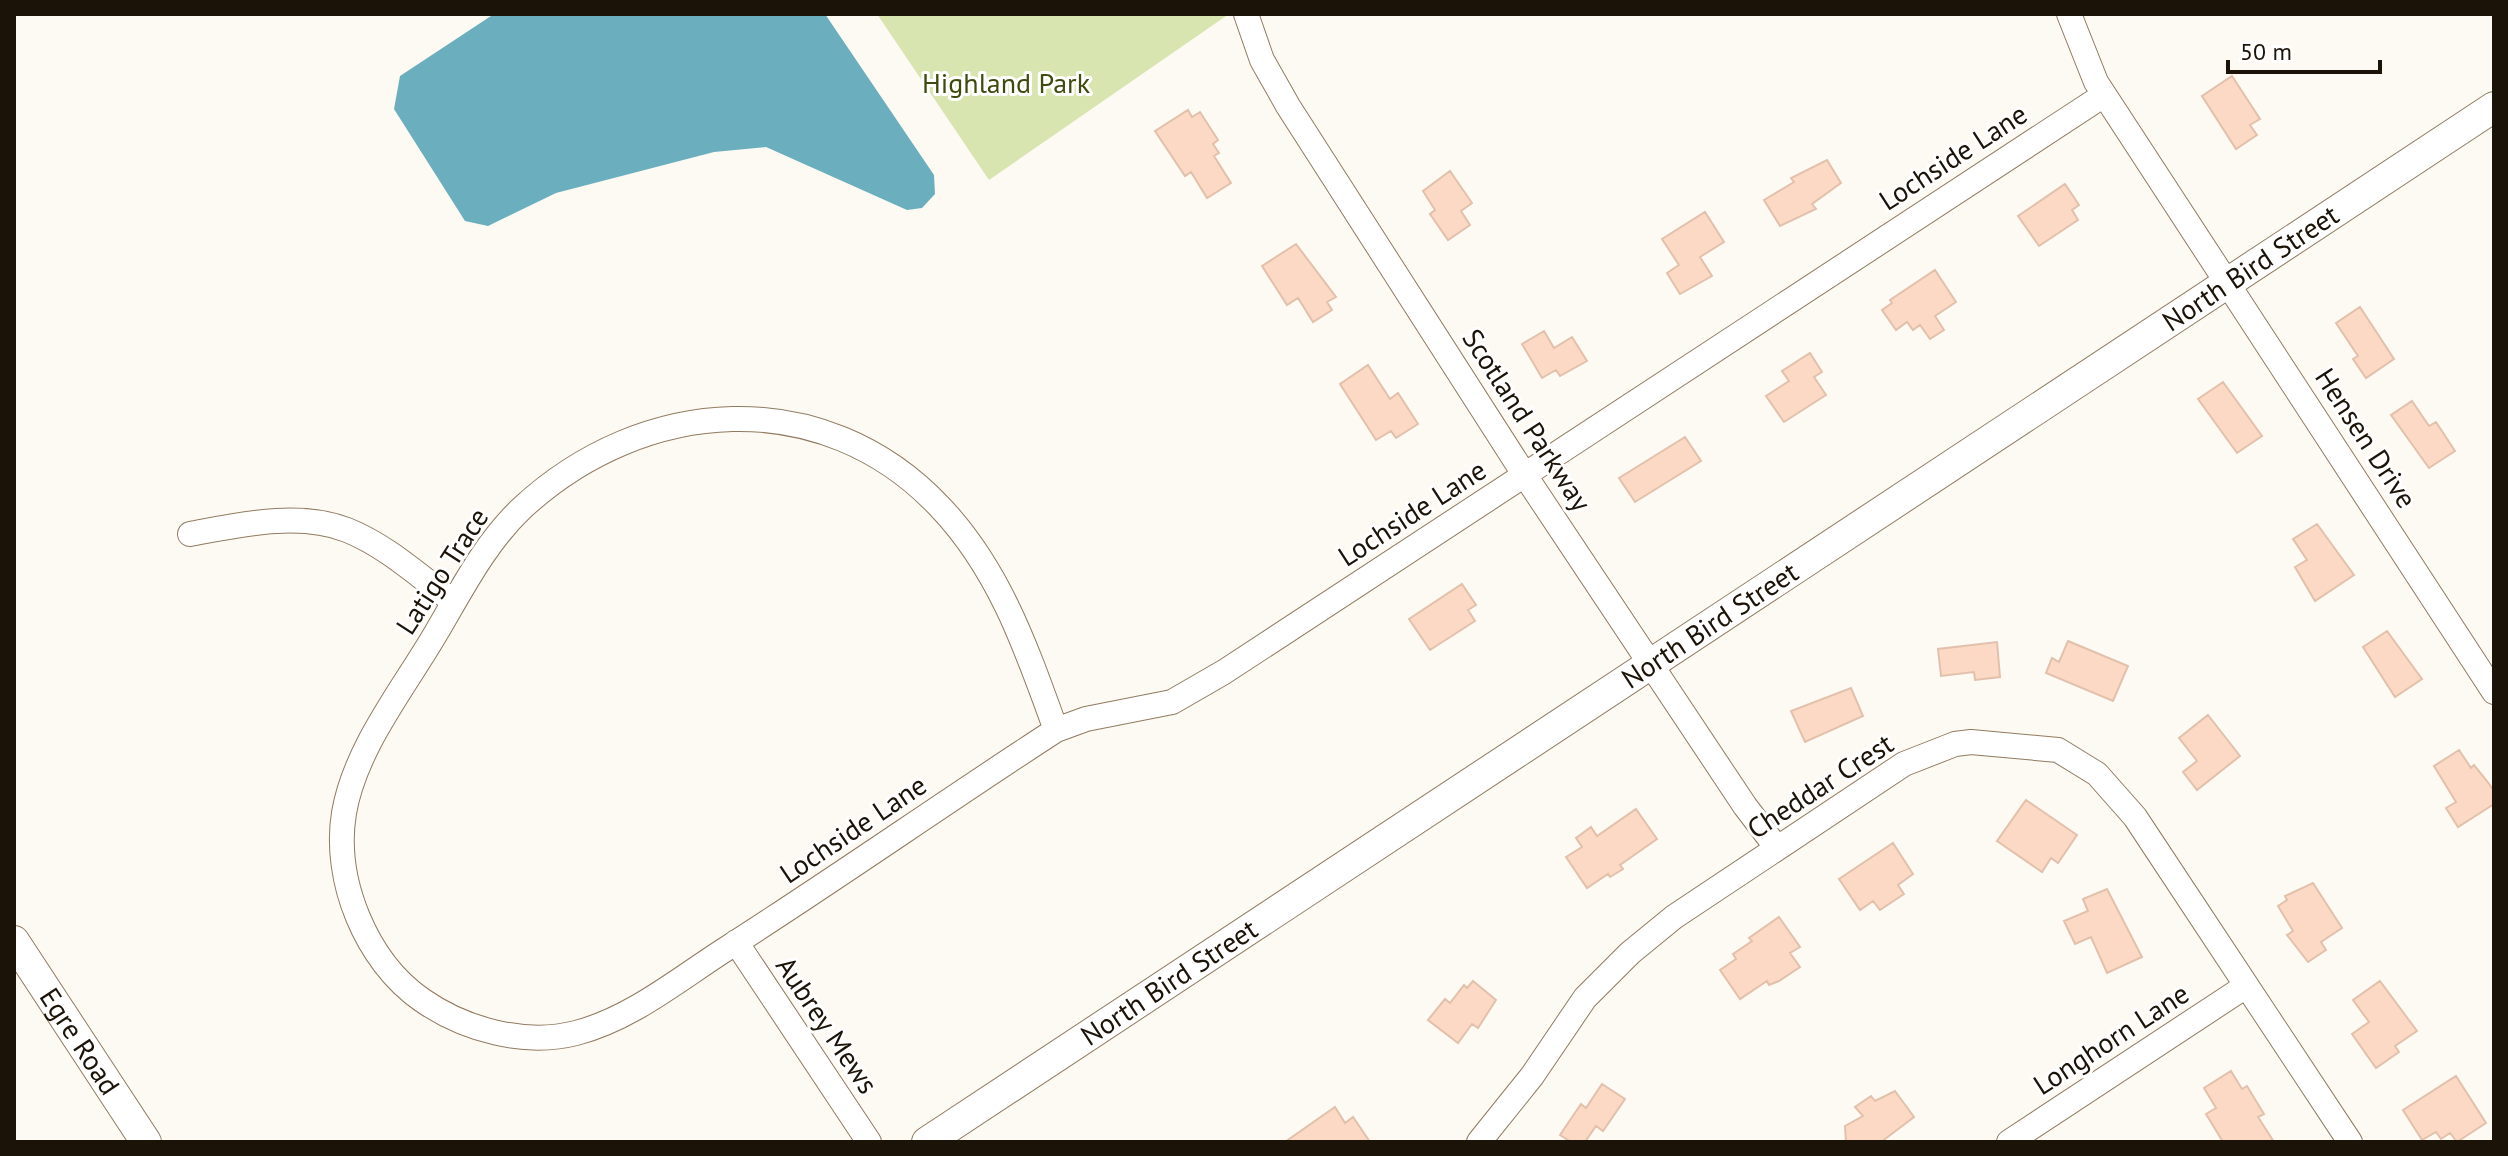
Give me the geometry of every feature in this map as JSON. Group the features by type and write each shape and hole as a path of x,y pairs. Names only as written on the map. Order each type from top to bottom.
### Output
{"street":[{"name":"Scotland Parkway","path":"1246,14 1262,60 1288,106 1524,474 1650,665 1777,848"},
{"name":"Hensen Drive","path":"2069,14 2079,45 2104,95 2186,216 2494,692"},
{"name":"Lochside Lane","path":"736,942 1056,730 1086,719 1172,702 1224,672 2104,95"},
{"name":"North Bird Street","path":"927,1142 2494,107"},
{"name":"Latigo Trace","path":"736,942 607,1022 549,1038 497,1033 460,1023 410,992 369,937 345,882 344,815 363,757 482,554 519,511 552,483 593,458 645,433 684,422 730,418 788,421 824,432 869,453 918,485 943,509 984,564 1018,625 1056,730"},
{"path":"190,534 254,523 303,522 345,529 383,549 454,602"},
{"name":"Cheddar Crest","path":"1479,1142 1532,1076 1585,998 1630,953 1674,917 1904,764 1955,744 1995,742 2058,750 2097,774 2135,817 2350,1142"},
{"name":"Egre Road","path":"14,941 146,1142"},
{"name":"Aubrey Mews","path":"736,942 869,1142"},
{"name":"Longhorn Lane","path":"2009,1142 2246,986"}],"green space":[{"name":"Highland Park","path":"877,14 1229,14 989,180"}],"water":[{"path":"494,14 825,14 934,175 935,194 922,208 907,210 766,147 714,152 556,193 488,226 465,221 394,109 400,76"}],"building":[{"path":"2232,76 2260,119 2250,125 2257,135 2236,149 2202,96"},
{"path":"1188,110 1192,117 1200,112 1218,140 1213,144 1219,153 1214,156 1231,183 1207,198 1191,172 1185,176 1155,131"},
{"path":"1827,160 1841,183 1812,204 1816,209 1780,226 1764,200 1794,182 1791,178"},
{"path":"1450,171 1472,203 1461,211 1470,225 1448,240 1430,214 1435,210 1423,191"},
{"path":"2065,184 2079,205 2072,210 2078,220 2039,246 2018,216"},
{"path":"1705,212 1724,242 1700,257 1712,276 1680,294 1667,273 1679,265 1662,239"},
{"path":"1296,244 1336,297 1327,302 1332,310 1313,322 1298,298 1287,305 1262,266"},
{"path":"1935,270 1956,302 1935,316 1944,330 1930,339 1920,325 1913,330 1907,322 1896,330 1882,310 1892,303 1890,300"},
{"path":"2360,307 2394,359 2366,378 2353,359 2358,356 2336,323"},
{"path":"1544,331 1554,348 1572,337 1587,361 1560,376 1556,370 1542,378 1522,344"},
{"path":"1810,353 1822,372 1814,377 1826,395 1784,422 1766,396 1789,381 1782,371"},
{"path":"1368,365 1390,399 1398,393 1418,424 1396,438 1391,431 1376,440 1340,384"},
{"path":"2223,382 2262,436 2237,453 2198,399"},
{"path":"2412,401 2429,426 2436,422 2455,451 2429,468 2391,415"},
{"path":"1685,437 1701,461 1635,502 1619,478"},
{"path":"2317,524 2354,575 2315,601 2295,567 2307,560 2293,539"},
{"path":"1462,584 1476,605 1468,610 1475,621 1430,650 1409,619"},
{"path":"2387,631 2422,679 2395,697 2363,647"},
{"path":"2068,641 2128,666 2113,701 2046,673 2052,658 2059,662"},
{"path":"1997,642 2000,677 1975,680 1974,672 1941,676 1938,649"},
{"path":"1851,688 1863,716 1805,742 1791,711"},
{"path":"2208,715 2240,756 2197,790 2183,772 2197,761 2179,738"},
{"path":"2459,750 2471,768 2474,765 2494,791 2494,804 2458,827 2446,808 2456,802 2434,766"},
{"path":"2026,800 2077,835 2058,863 2051,858 2042,872 1997,841"},
{"path":"1636,809 1657,839 1620,865 1623,869 1610,877 1608,874 1587,888 1566,857 1582,847 1576,838 1591,827 1597,836"},
{"path":"1893,843 1913,874 1898,885 1904,894 1880,910 1873,901 1860,910 1839,879"},
{"path":"2313,883 2342,928 2321,942 2326,950 2308,962 2287,935 2293,931 2278,906 2287,900 2285,896"},
{"path":"2107,889 2142,957 2107,973 2091,937 2075,944 2064,921 2088,911 2083,899"},
{"path":"1779,917 1800,947 1790,953 1800,967 1779,981 1769,985 1767,981 1740,999 1720,970 1736,959 1733,954 1752,941 1749,938"},
{"path":"1473,981 1496,1000 1478,1028 1472,1024 1458,1043 1428,1020 1445,999 1450,1003 1464,985 1467,988"},
{"path":"2380,981 2417,1031 2395,1046 2399,1052 2376,1068 2352,1034 2369,1022 2353,1000"},
{"path":"2231,1071 2242,1089 2247,1086 2264,1114 2258,1117 2274,1142 2223,1142 2206,1114 2216,1108 2204,1088"},
{"path":"2456,1076 2486,1123 2457,1142 2450,1133 2441,1139 2436,1132 2422,1140 2403,1110"},
{"path":"1602,1084 1625,1099 1603,1131 1596,1126 1585,1142 1571,1142 1560,1135 1581,1104 1586,1108"},
{"path":"1895,1091 1914,1117 1881,1142 1846,1142 1845,1126 1863,1116 1855,1107 1871,1096 1875,1101"},
{"path":"1335,1107 1345,1123 1353,1117 1370,1142 1285,1142"}]}
